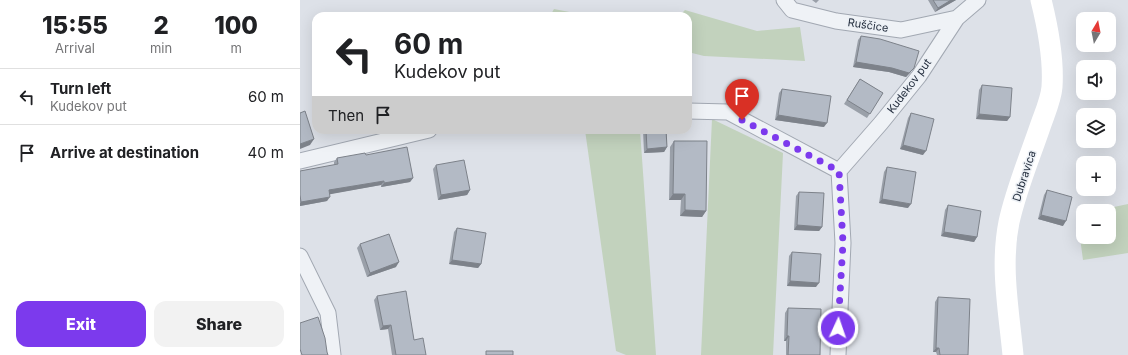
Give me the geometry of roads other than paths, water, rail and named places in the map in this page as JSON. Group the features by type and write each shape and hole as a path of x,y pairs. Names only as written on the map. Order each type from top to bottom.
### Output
{"street":[{"name":"Ruščice","path":"784,0 792,10 836,21 901,30 957,18"},
{"name":"Kudekov put","path":"839,171 881,123 919,76 957,18 978,0"},
{"name":"Dubravica","path":"1013,355 1005,269 1009,223 1052,88 1051,49 1042,0"},
{"path":"692,111 728,112 839,171 843,243 838,355"},
{"path":"300,161 412,134"},
{"path":"300,256 328,312 333,355"}]}
